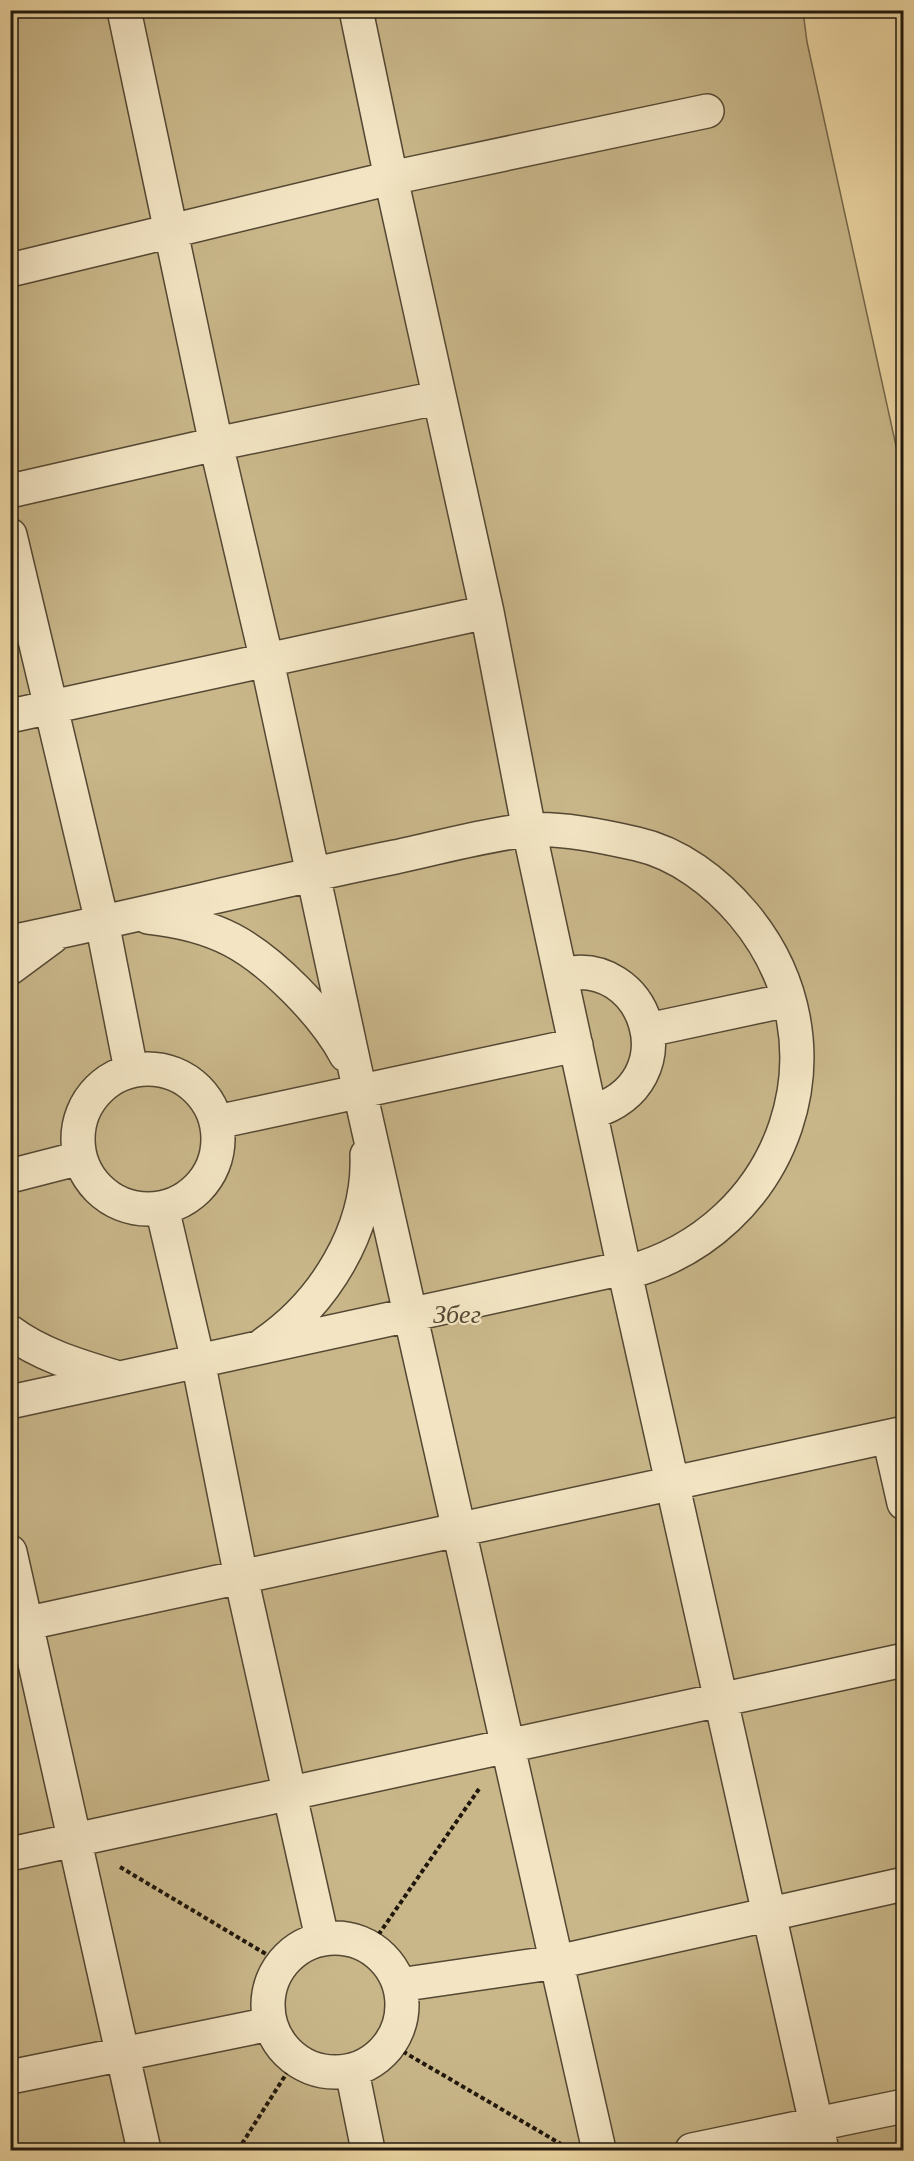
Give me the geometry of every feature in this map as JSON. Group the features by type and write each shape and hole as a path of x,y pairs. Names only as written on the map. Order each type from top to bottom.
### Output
{"lane":[{"path":"124,10 216,444 267,661 312,874 599,2151"},
{"path":"356,10 437,398 487,612 529,830 819,2138"},
{"path":"10,270 391,178 707,111"},
{"path":"10,491 216,444 437,398"},
{"path":"10,535 52,708 116,918 130,1070"},
{"path":"10,716 487,612"},
{"path":"10,942 312,874 529,830 592,835 641,845 687,865 727,895 759,933 782,977 795,1025 797,1075 787,1124 767,1170 737,1209 700,1242 656,1265 411,1315 10,1402"},
{"path":"116,918 169,919 233,941 296,989 327,1025 361,1092 367,1160 361,1207 345,1252 312,1301 288,1327 257,1348"},
{"path":"10,968 58,932"},
{"path":"561,975 588,974 606,978 623,989 638,1007 648,1030 648,1054 643,1073 633,1088 620,1101 592,1112"},
{"path":"648,1030 788,1000"},
{"path":"217,1122 576,1045"},
{"path":"158,1068 184,1077 205,1096 217,1122 218,1150 208,1176 188,1197 162,1208 136,1209 112,1200 92,1182 80,1158 77,1130 86,1103 105,1082 130,1070 158,1068"},
{"path":"10,1176 80,1158"},
{"path":"162,1208 198,1361 241,1577 322,1938"},
{"path":"10,1332 24,1342 66,1362 117,1378"},
{"path":"19,1625 896,1435 903,1503"},
{"path":"10,1552 19,1625 75,1840 144,2151"},
{"path":"10,1854 903,1660"},
{"path":"399,1985 557,1962 903,1884"},
{"path":"322,1938 346,1938 370,1947 388,1963 399,1985 402,2006 400,2026 390,2044 378,2058 352,2071 334,2074 318,2071 295,2060 279,2044 270,2024 268,1992 281,1963 299,1947 322,1938"},
{"path":"10,2077 270,2024"},
{"path":"352,2071 368,2151"},
{"path":"692,2151 819,2138 903,2106"}],"path":[{"path":"370,1947 508,1746"},
{"path":"75,1840 281,1963"},
{"path":"390,2044 562,2145"},
{"path":"238,2151 295,2060"}],"green space":[{"name":"Збег","path":"11,11 803,11 807,42 904,482 903,2150 11,2150"}]}
